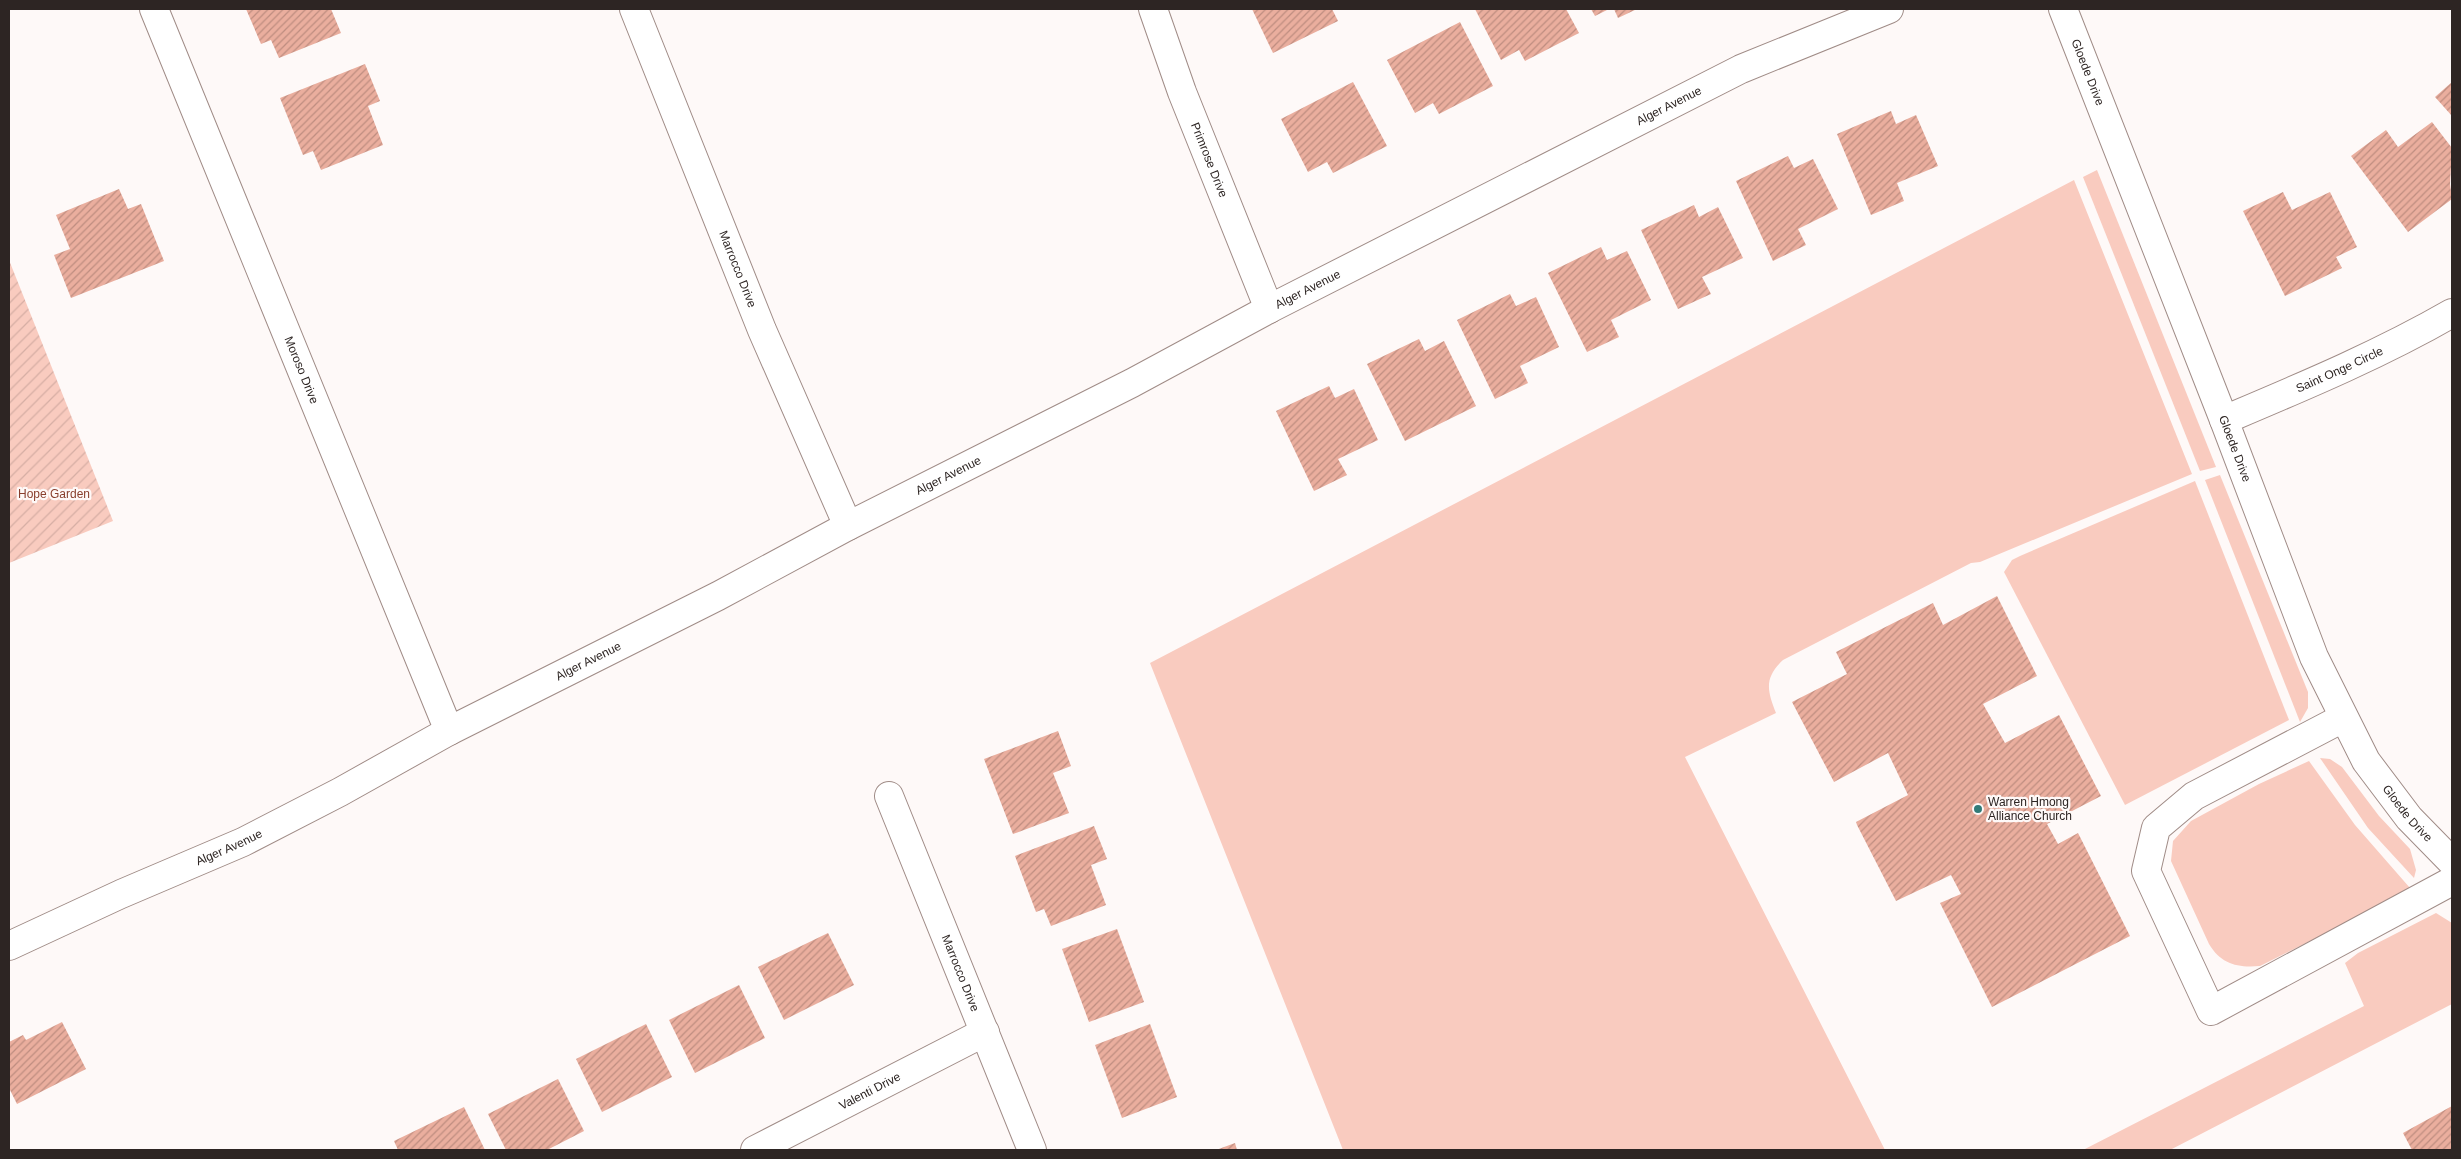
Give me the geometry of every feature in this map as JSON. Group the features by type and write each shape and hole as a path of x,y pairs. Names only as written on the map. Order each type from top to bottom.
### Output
{"street":[{"name":"Moroso Drive","path":"154,9 449,731"},
{"name":"Marrocco Drive","path":"634,9 762,330 848,526"},
{"name":"Primrose Drive","path":"1153,9 1182,92 1269,310"},
{"name":"Alger Avenue","path":"9,946 121,894 243,842 340,792 449,731 718,596 848,526 1132,383 1269,310 1741,69 1889,9"},
{"name":"Gloede Drive","path":"2063,9 2224,420 2314,657 2366,761 2409,818 2452,862"},
{"name":"Saint Onge Circle","path":"2224,420 2330,375 2413,335 2452,313"},
{"path":"2344,718 2194,796 2156,828 2146,871 2211,1010 2452,881"},
{"name":"Marrocco Drive","path":"889,796 1032,1150"},
{"name":"Valenti Drive","path":"755,1150 985,1032"}],"green space":[{"path":"2097,170 2216,467 2200,471 2083,177"},
{"path":"2074,180 2192,474 1980,562 1971,563 1783,660 1773,673 1769,685 1776,713 1685,757 1885,1150 1343,1150 1150,663"},
{"name":"Hope Garden","path":"9,260 113,521 9,563"},
{"path":"2220,475 2308,692 2308,708 2300,722 2205,480"},
{"path":"2195,481 2289,720 2125,805 2004,572 2012,560 2020,556"},
{"path":"2320,758 2330,759 2342,767 2379,816 2410,849 2416,870 2414,878 2368,828"},
{"path":"2309,761 2355,825 2410,888 2260,966 2244,966 2230,963 2219,956 2209,944 2171,861 2173,841 2191,821 2259,784"},
{"path":"2436,913 2452,923 2452,1004 2170,1150 2083,1150 2364,1006 2345,963 2358,953"}],"building":[{"path":"246,9 331,9 341,33 279,58 271,40 261,44"},
{"path":"1252,9 1332,9 1338,21 1273,53"},
{"path":"1475,9 1566,9 1579,33 1525,61 1519,50 1501,60"},
{"path":"1591,9 1609,9 1595,16"},
{"path":"1614,9 1637,9 1618,18"},
{"path":"1460,22 1493,86 1439,114 1433,103 1415,113 1387,60"},
{"path":"365,64 380,101 368,106 383,145 321,170 313,151 303,155 280,98"},
{"path":"1353,82 1387,146 1333,173 1327,162 1308,172 1281,119"},
{"path":"2452,82 2452,116 2435,97"},
{"path":"1891,111 1896,124 1916,115 1938,166 1897,183 1904,201 1871,215 1837,134"},
{"path":"2432,122 2452,148 2450,184 2452,199 2408,232 2351,156 2386,130 2398,147"},
{"path":"1788,156 1794,168 1813,159 1838,209 1798,229 1806,245 1773,261 1736,181"},
{"path":"119,189 128,209 141,204 164,261 71,298 54,255 70,249 56,215"},
{"path":"2283,192 2292,210 2330,192 2357,247 2336,257 2342,268 2285,296 2243,211"},
{"path":"1694,205 1699,217 1718,207 1743,258 1702,277 1711,294 1678,309 1641,230"},
{"path":"1601,247 1607,260 1627,251 1651,300 1611,320 1619,337 1587,352 1548,273"},
{"path":"1510,294 1516,306 1536,297 1559,347 1520,366 1528,383 1495,399 1457,320"},
{"path":"1419,339 1425,351 1444,341 1476,406 1405,441 1367,364"},
{"path":"1329,386 1335,398 1354,389 1378,440 1338,459 1347,475 1314,491 1276,411"},
{"name":"Warren Hmong Alliance Church","path":"1997,596 2037,676 1983,704 2005,743 2059,715 2101,796 2047,824 2058,844 2078,833 2130,936 1992,1007 1940,903 1961,894 1951,875 1896,901 1857,825 1856,822 1908,795 1888,753 1834,782 1792,702 1847,674 1836,652 1933,603 1943,625"},
{"path":"1058,731 1071,766 1053,773 1069,813 1013,834 984,759"},
{"path":"1094,826 1107,859 1091,865 1106,905 1051,926 1044,909 1036,912 1015,856"},
{"path":"1117,929 1144,1002 1089,1022 1062,949"},
{"path":"828,933 854,985 784,1020 758,967"},
{"path":"739,985 765,1038 695,1073 669,1020"},
{"path":"62,1022 86,1069 17,1104 9,1088 9,1042 23,1035 26,1040"},
{"path":"646,1024 672,1077 602,1112 576,1059"},
{"path":"1150,1024 1177,1097 1122,1118 1095,1045"},
{"path":"558,1079 584,1131 547,1150 506,1150 488,1114"},
{"path":"2452,1106 2452,1150 2412,1150 2403,1133"},
{"path":"464,1107 485,1150 398,1150 394,1141"},
{"path":"1235,1143 1237,1150 1216,1150"}],"place":[{"name":"Warren Hmong Alliance Church","path":"1978,809"}]}
